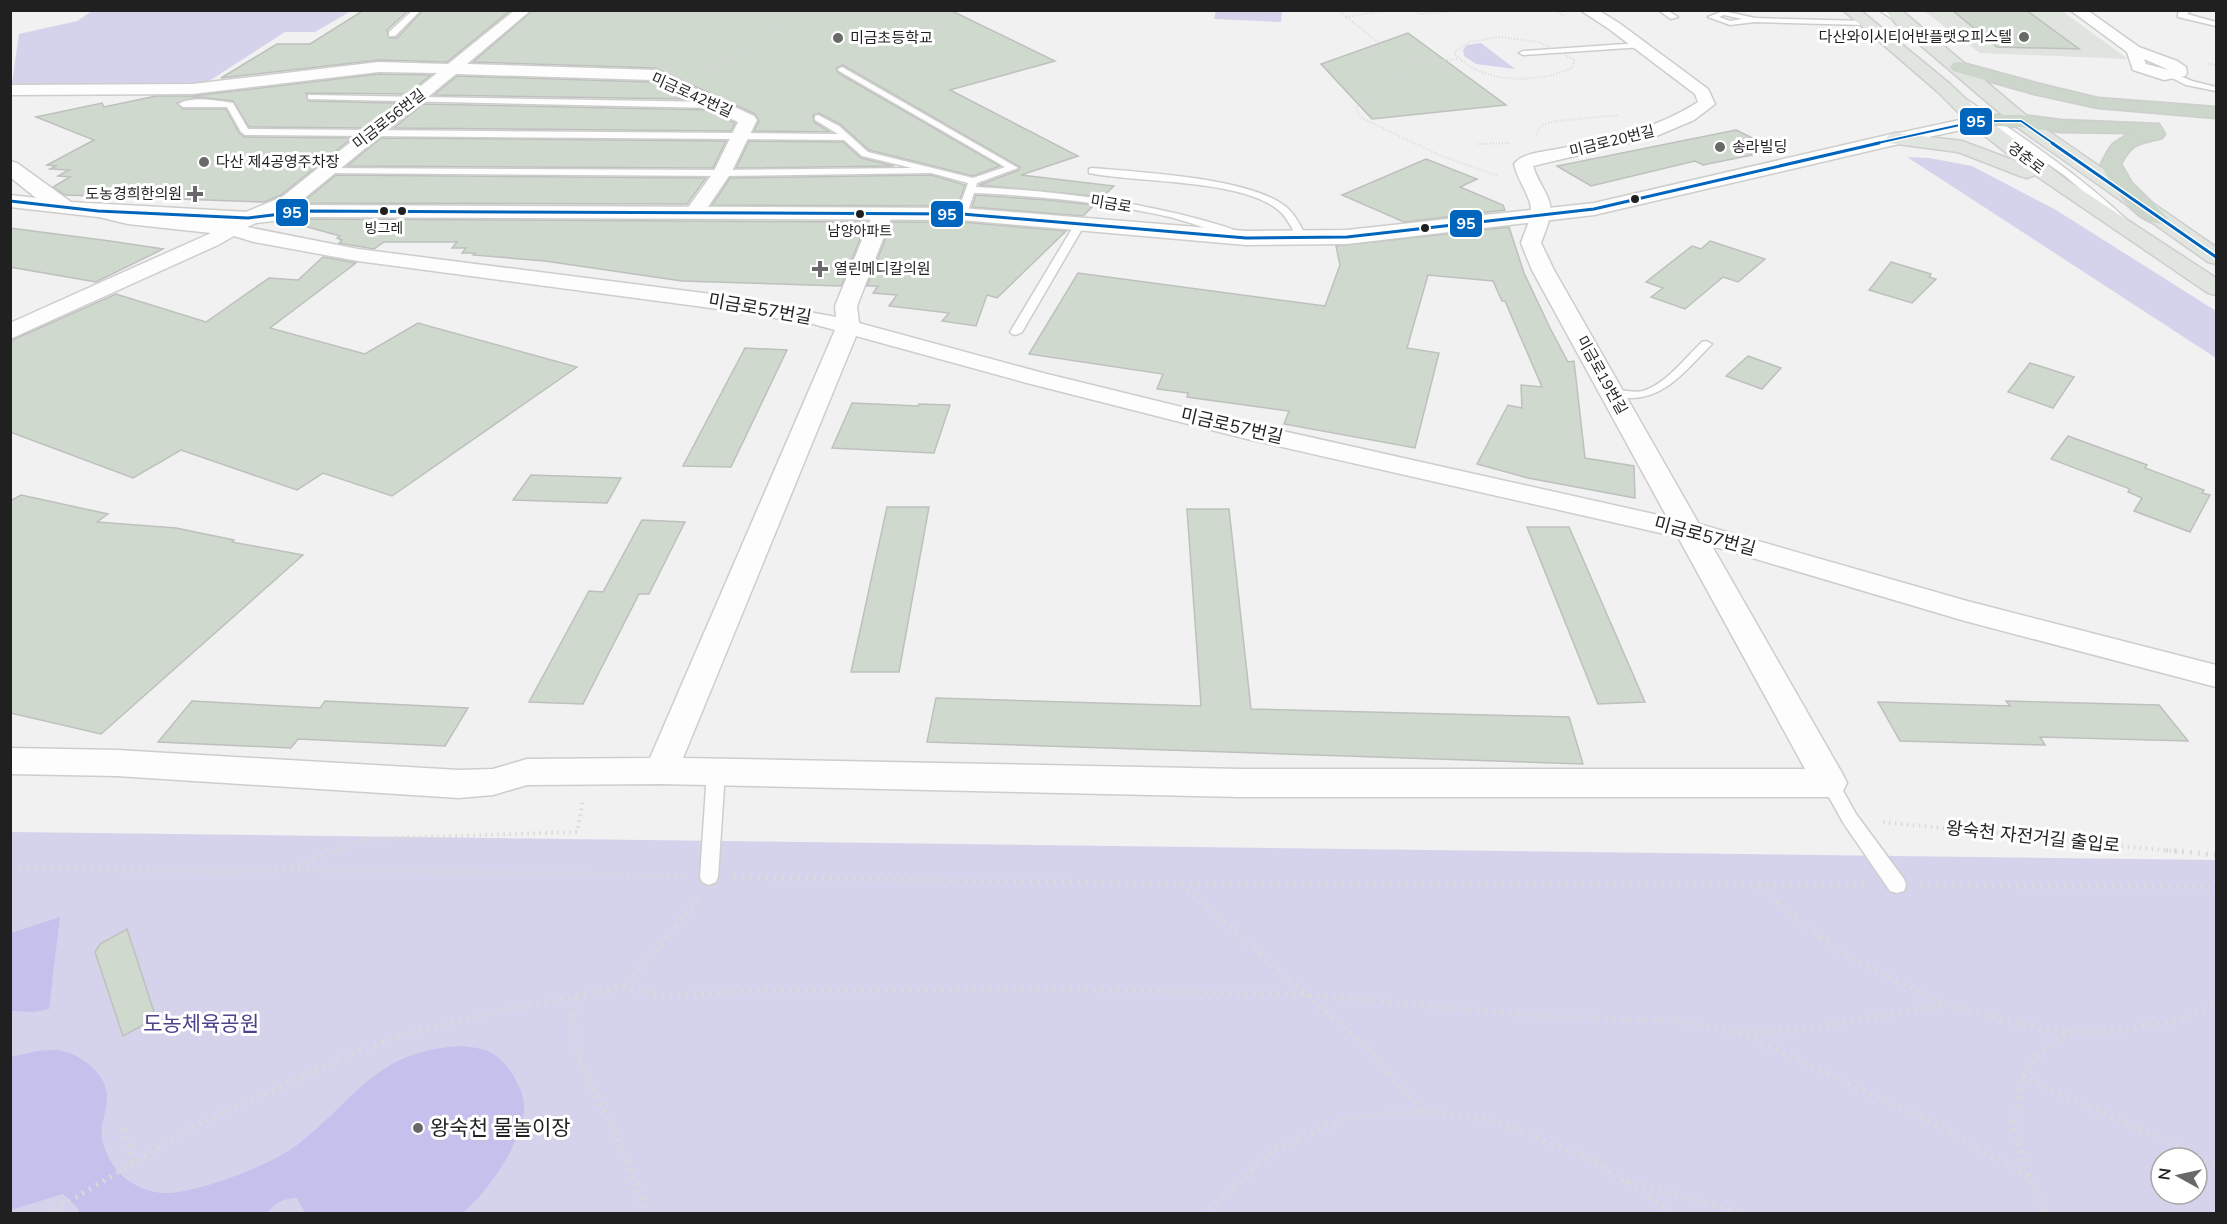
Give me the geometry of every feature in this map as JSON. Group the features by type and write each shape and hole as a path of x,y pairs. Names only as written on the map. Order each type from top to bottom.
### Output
{"highway":[{"path":"1959,67 2040,90 2098,103 2217,115"},
{"path":"2157,218 2133,199 2117,180 2111,164 2120,146 2141,136 2217,115"},
{"path":"1985,120 2021,121 2061,126 2178,126 2217,129"}],"main road":[{"name":"경춘로","path":"1850,10 2061,185 2217,288"},
{"name":"경춘로","path":"1898,16 2021,121 2157,218 2217,257"},
{"path":"1896,139 1962,147 2061,185"}],"street":[{"name":"미금로56번길","path":"10,332 245,228 289,201 524,10"},
{"name":"미금로20번길","path":"1540,217 1539,202 1528,182 1523,164 1538,158 1651,133 1694,114 1707,104 1701,92 1614,26 1587,10"},
{"path":"2077,10 2134,50 2139,67 2151,72 2174,75"},
{"name":"미금로42번길","path":"10,90 192,89 379,67 455,67 655,75 748,120 722,173 694,213"},
{"name":"미금로","path":"10,201 245,228 306,211 883,213 962,214 1246,238 1387,234 1594,209 1985,120"},
{"path":"10,167 43,193 74,208"},
{"path":"661,771 848,327 846,306 883,213"},
{"name":"미금로19번길","path":"1540,217 1531,243 1612,394 1830,783"},
{"name":"미금로57번길","path":"245,228 358,255 711,300 814,318 1035,378 1247,431 1688,530 1965,611 2217,676"},
{"path":"10,761 117,763 459,784 493,782 527,772 661,771 1240,783 1830,783"}],"lane":[{"path":"392,34 418,10"},
{"path":"1661,10 1674,17"},
{"path":"1881,10 1898,16"},
{"path":"2189,10 2181,15 2217,24"},
{"path":"1755,20 1864,23"},
{"path":"1523,53 1640,45"},
{"path":"842,69 1013,168 973,185 962,214"},
{"path":"2174,75 2189,83 2217,89"},
{"path":"311,97 714,105"},
{"path":"183,104 230,105 245,132 738,138 845,137"},
{"path":"818,118 836,128 865,154 929,171"},
{"path":"1985,120 2101,199 2143,241"},
{"path":"325,170 722,173 929,171"},
{"name":"미금로","path":"929,171 973,185 1039,192 1125,206 1214,226 1246,238"},
{"path":"1092,171 1147,176 1249,192 1280,205 1302,237"},
{"path":"1016,332 1080,224"},
{"path":"1612,394 1643,394 1662,387 1706,344"},
{"path":"714,877 716,772"},
{"path":"1830,783 1850,819 1897,885"}],"path":[{"path":"1338,10 1409,67 1408,72 1356,107 1360,117 1439,154 1505,177"},
{"path":"1346,17 1389,10"},
{"path":"1415,10 1420,14 1469,10"},
{"path":"655,75 716,69 735,60 784,18"},
{"path":"1405,64 1457,59"},
{"path":"1534,139 1542,125 1557,121 1624,114"},
{"path":"1478,144 1516,142"},
{"path":"288,869 364,839 577,832 589,773"},
{"name":"왕숙천 자전거길 출입로","path":"1850,819 2217,855"},
{"path":"10,867 221,872 288,869 1181,884 2217,887"},
{"path":"623,987 675,930 714,877"},
{"path":"1181,884 1369,1050 1423,1110"},
{"path":"1758,885 1794,917 1846,956 1948,1006 2051,1030 2107,1032 2179,1020 2217,1004"},
{"path":"48,1214 134,1165 202,1122 356,1052 414,1032 494,1012 623,987 662,996 771,990 1071,989 1309,995 1554,1017 1682,1021 1740,1033 1830,1073 1931,1122 2029,1177"},
{"path":"577,997 573,1017 576,1052 622,1149 648,1214"},
{"path":"1740,1033 1801,1030 1948,1006"},
{"path":"2046,1214 2029,1177 2013,1126 2023,1077 2039,1053 2070,1031"},
{"path":"2023,1077 2217,1164"},
{"path":"1204,1214 1273,1151 1345,1118 1423,1110 1491,1120 1592,1159 1673,1214"},
{"path":"124,1129 134,1165"},
{"path":"1625,1180 1746,1214"}],"shaded area":[{"path":"1924,11 2062,11 2128,59 1980,53"},
{"path":"60,917 49,1009 35,1012 11,1011 11,933"},
{"name":"왕숙천 물놀이장","path":"464,1046 488,1051 506,1065 520,1088 524,1111 510,1153 493,1180 463,1213 305,1213 297,1198 280,1202 267,1213 80,1214 77,1207 63,1194 11,1210 11,1057 44,1050 62,1051 71,1053 91,1066 102,1079 106,1089 107,1101 102,1138 110,1160 116,1169 133,1184 155,1192 166,1193 180,1192 215,1183 270,1161 297,1145 354,1093 389,1066 410,1056 434,1049"}],"green space":[{"path":"92,11 351,11 315,32 285,32 206,83 157,86 37,86 12,83 19,34 77,21"},
{"path":"1216,11 1282,11 1281,22 1214,19"},
{"path":"1481,43 1515,69 1476,64 1464,56 1463,50 1467,45"},
{"path":"1907,157 1929,158 1972,166 2056,210 2216,311 2216,358"},
{"name":"도농체육공원","path":"11,832 2216,860 2216,1213 11,1213"}],"building":[{"path":"364,10 409,10 387,30 389,38 397,38 423,10 511,10 447,62 379,60 221,78 277,44 310,44"},
{"path":"533,10 950,10 1055,61 950,90 1078,156 1021,175 1114,186 1102,197 979,185 1019,170 1020,167 843,65 836,68 838,73 1000,166 973,176 869,150 840,124 819,113 813,115 814,122 830,132 754,131 759,121 755,114 655,68 473,62"},
{"name":"다산와이시티어반플랫오피스텔","path":"1952,10 2026,10 2079,49 1997,47"},
{"path":"1408,33 1506,105 1372,119 1321,64"},
{"path":"379,74 431,75 407,94 306,93 308,101 396,103 365,128 249,127 233,101 197,97 177,103 183,109 226,109 239,133 245,137 352,138 281,195 264,202 65,195 53,187 70,177 58,176 69,170 50,169 56,166 47,165 94,140 36,117 102,103 104,107 156,96 192,96"},
{"path":"457,76 651,82 686,99 434,95"},
{"path":"423,104 709,110 735,123 731,131 394,128"},
{"path":"1736,130 1777,150 1703,165 1695,161 1591,186 1557,166"},
{"path":"381,138 726,141 713,168 347,166"},
{"path":"749,141 843,142 861,158 894,166 736,168"},
{"path":"1426,159 1477,179 1460,187 1503,205 1505,210 1404,222 1342,195"},
{"path":"336,175 706,178 687,204 302,203"},
{"path":"931,175 965,185 958,206 712,205 730,178"},
{"path":"976,195 1094,205 1083,216 972,207"},
{"path":"306,219 867,222 841,286 682,281 545,261 473,255 475,253 462,253 466,248 452,248 457,242 384,242 374,249 339,243 342,240 337,238 340,236 297,224"},
{"path":"892,222 962,222 1066,231 997,298 987,295 976,326 942,321 949,313 889,306 897,295 873,293 878,286 867,286"},
{"path":"1509,227 1524,273 1550,328 1568,362 1574,361 1585,458 1634,466 1635,498 1528,478 1477,464 1508,405 1522,408 1521,385 1542,387 1505,301 1502,301 1493,281 1428,275 1407,348 1439,353 1415,448 1284,424 1289,411 1187,397 1188,393 1157,389 1163,374 1029,354 1078,273 1325,306 1340,265 1336,246"},
{"path":"10,228 163,249 96,282 10,267"},
{"path":"1710,241 1765,259 1738,282 1723,277 1685,309 1651,297 1663,288 1646,282 1692,246 1701,249"},
{"path":"323,257 356,263 270,328 365,354 418,323 577,367 392,496 323,473 297,490 181,450 133,478 10,432 10,341 116,294 206,322 269,278 298,280"},
{"path":"1891,262 1931,274 1929,277 1936,279 1912,303 1869,290"},
{"path":"745,348 787,350 731,467 683,466"},
{"path":"1748,356 1781,368 1762,389 1726,376"},
{"path":"2030,363 2074,377 2053,408 2008,392"},
{"path":"852,403 950,405 934,453 832,448"},
{"path":"2068,436 2147,465 2145,468 2204,490 2202,493 2210,495 2190,532 2134,511 2142,498 2128,492 2130,489 2051,459"},
{"path":"531,475 621,478 607,503 513,500"},
{"path":"21,495 108,514 97,522 176,528 234,540 232,542 303,555 101,734 10,713 10,501"},
{"path":"887,507 929,507 899,672 851,672"},
{"path":"1187,509 1229,509 1251,709 1569,717 1583,764 927,742 936,698 1201,706"},
{"path":"642,520 685,522 649,594 639,594 583,704 529,702 589,591 603,592"},
{"path":"1527,527 1569,527 1645,702 1598,704"},
{"path":"192,701 320,708 325,701 468,708 445,746 298,739 291,748 158,742"},
{"path":"2006,701 2159,705 2188,741 2040,737 2045,745 1900,741 1878,702 2010,706"},
{"path":"127,929 156,1018 123,1036 95,952 100,944"}],"transit line":[{"name":"95","path":"10,201 98,211 248,218 306,211 962,214 1246,238 1347,237 1594,209 1955,125 1978,121 2021,121 2216,257"}],"place":[{"name":"다산와이시티어반플랫오피스텔","path":"2024,37"},
{"name":"미금초등학교","path":"838,38"},
{"name":"송라빌딩","path":"1720,147"},
{"name":"다산 제4공영주차장","path":"204,162"},
{"name":"도농경희한의원","path":"195,194"},
{"name":"빙그레","path":"384,211"},
{"name":"남양아파트","path":"860,214"},
{"name":"열린메디칼의원","path":"820,269"},
{"name":"왕숙천 물놀이장","path":"418,1128"}]}
